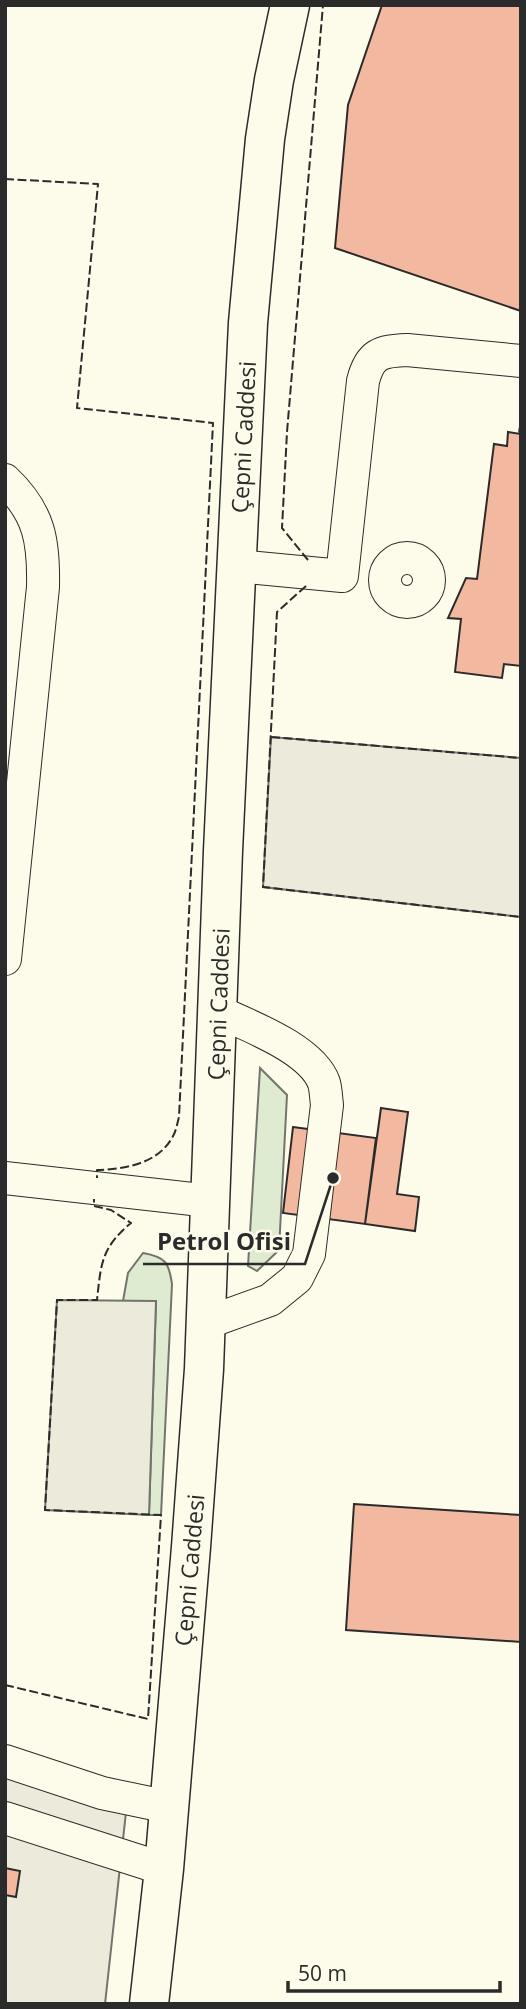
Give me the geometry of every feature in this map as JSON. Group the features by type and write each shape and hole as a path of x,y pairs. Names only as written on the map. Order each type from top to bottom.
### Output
{"main road":[{"name":"Çepni Caddesi","path":"149,2004 164,1869 191,1546 206,1323 232,625 248,323 265,139 287,7"}],"street":[{"path":"342,576 363,382 367,367 375,356 389,351 407,350 521,361"},
{"path":"5,480 27,504 36,521 44,559 5,959"},
{"path":"237,566 386,581"},
{"path":"206,1323 270,1300 297,1278 309,1254 327,1105 324,1084 314,1065 294,1049 218,1011"},
{"path":"5,1178 210,1201"},
{"path":"5,1761 102,1793 169,1807"},
{"path":"5,1818 164,1869"}],"path":[{"path":"520,433 521,426"}],"green space":[{"path":"260,1068 287,1095 279,1250 257,1271 248,1266"},
{"path":"143,1253 156,1256 165,1262 172,1284 161,1515 149,1515 156,1302 123,1301 128,1273"}],"shaded area":[{"path":"271,737 521,758 521,917 263,887"},
{"path":"57,1300 156,1301 149,1515 45,1510"},
{"path":"5,1773 126,1812 105,2004 5,2004"}],"building":[{"path":"382,5 521,5 521,311 335,248 348,105"},
{"path":"508,432 521,434 521,666 504,664 502,678 455,672 461,619 448,618 466,578 477,579 494,444 507,446"},
{"path":"381,1108 408,1112 397,1194 419,1197 415,1231 365,1224"},
{"path":"293,1127 376,1138 365,1224 283,1213"},
{"path":"354,1504 521,1515 521,1642 346,1630"},
{"path":"5,1868 20,1871 16,1897 5,1895"}],"fence":[{"path":"308,560 282,528 287,432 323,5"},
{"path":"5,179 98,184 77,408 213,423 179,1117 173,1136 158,1154 129,1166 97,1170 97,1178"},
{"path":"306,586 277,612 263,887 521,917"},
{"path":"271,737 521,758"},
{"path":"5,1685 148,1719 161,1515 45,1510 57,1300 97,1300 104,1257 121,1232 131,1223 111,1210 94,1206 94,1199"}],"place":[{"name":"Petrol Ofisi","path":"333,1178"}]}
